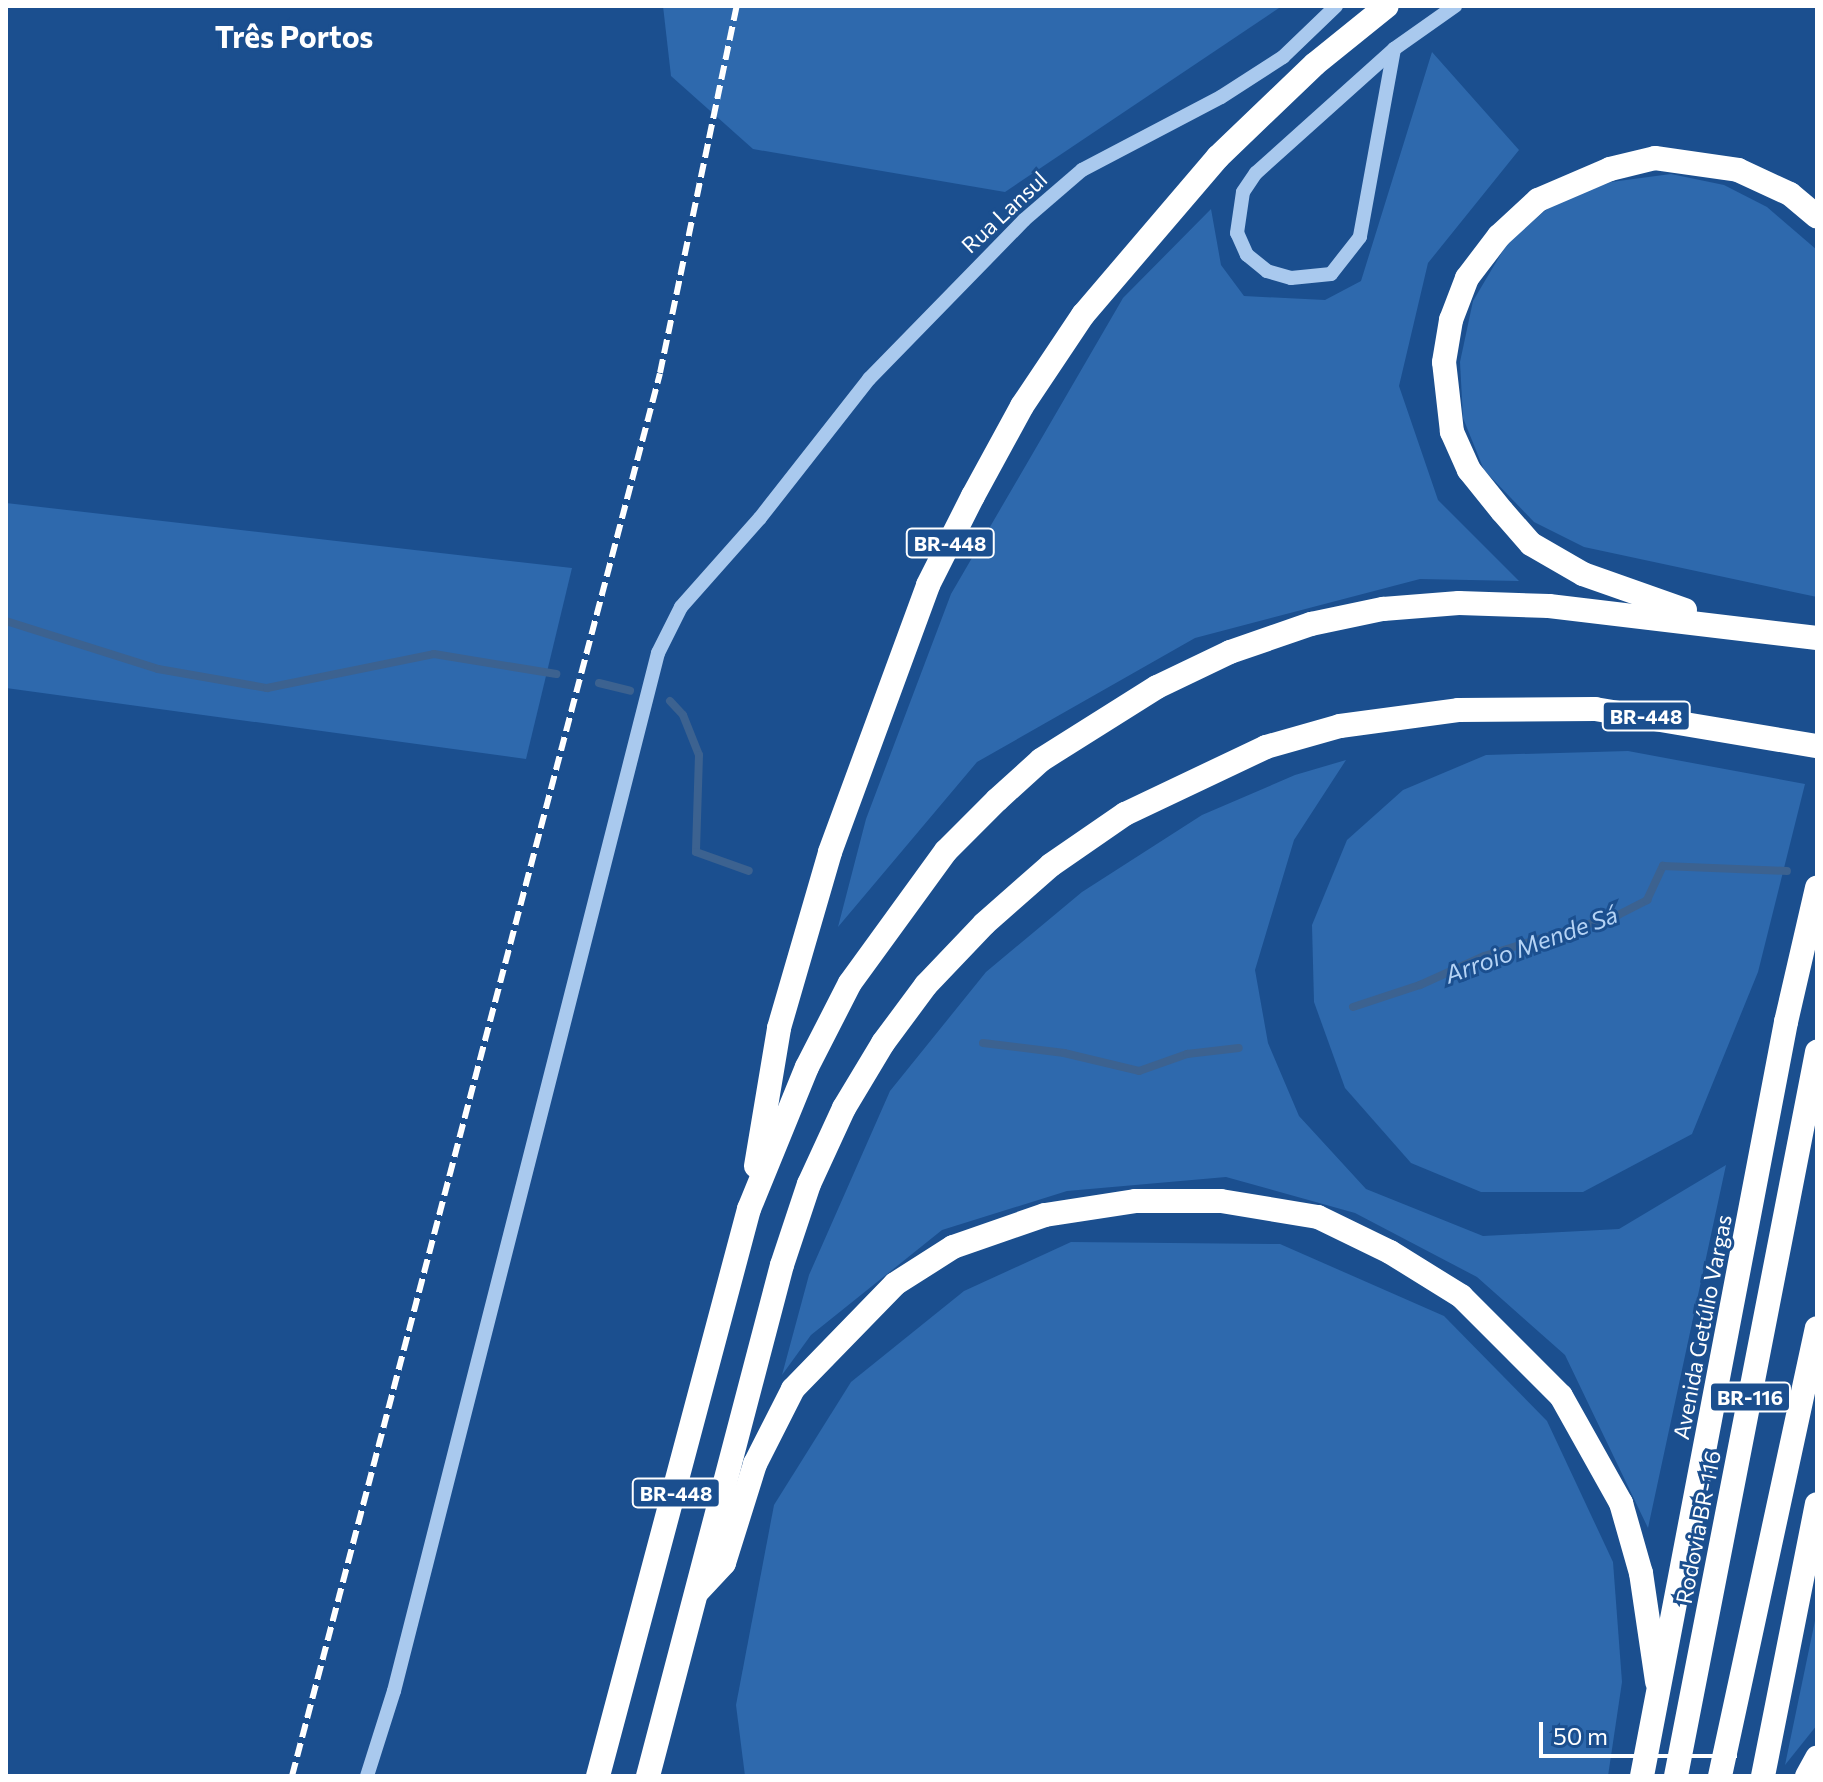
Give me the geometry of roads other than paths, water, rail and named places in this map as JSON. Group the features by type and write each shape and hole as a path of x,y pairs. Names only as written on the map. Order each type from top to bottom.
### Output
{"highway":[{"name":"BR-448","path":"598,1776 749,1209 779,1028 830,852 928,585 1022,406 1083,315 1218,157 1315,64 1387,6"},
{"path":"1729,626 1583,574 1531,544 1469,470 1452,432 1444,362 1451,320 1467,278 1499,236 1538,200 1610,169 1655,158 1738,170 1790,194 1817,217"},
{"name":"BR-448","path":"749,1209 807,1067 850,983 946,851 1041,760 1157,687 1230,652 1311,624 1383,609 1459,603 1549,606 1791,632 1817,638"},
{"name":"BR-448","path":"648,1776 782,1265 809,1184 844,1108 926,985 1051,865 1125,814 1194,777 1266,747 1401,714 1595,709 1763,734 1817,746"},
{"name":"Avenida Getúlio Vargas","path":"1642,1776 1657,1682 1817,888"},
{"name":"Rodovia BR-116","path":"1676,1776 1817,1052"},
{"path":"696,1592 724,1563 755,1464 793,1389 895,1284 953,1247 1045,1215 1135,1201 1221,1201 1318,1217 1390,1252 1461,1296 1561,1396 1621,1503 1641,1573 1657,1682"},
{"name":"BR-116","path":"1720,1776 1817,1328"},
{"path":"1763,1776 1817,1504"},
{"path":"1807,1776 1817,1758"}],"street":[{"name":"Rua Lansul","path":"367,1776 394,1691 658,653 681,607 760,518 869,379 1024,220 1082,170 1221,97 1283,57 1336,6"},
{"path":"1394,49 1360,237 1331,274 1291,278 1267,271 1247,255 1237,233 1243,192 1256,173 1394,49 1455,6"}],"waterway":[{"name":"Arroio Mende Sá","path":"6,621 158,669 267,688 434,654 556,674"},
{"name":"Arroio Mende Sá","path":"599,683 630,691"},
{"name":"Arroio Mende Sá","path":"670,701 683,715 699,755 696,852 749,871"},
{"name":"Arroio Mende Sá","path":"1353,1007 1420,985 1484,956 1618,915 1647,900 1663,866 1787,871"},
{"name":"Arroio Mende Sá","path":"983,1043 1064,1053 1139,1071 1187,1054 1239,1048"}],"railway":[{"path":"292,1776 660,373 737,6"}],"district":[{"name":"Três Portos","path":"294,36"}]}
